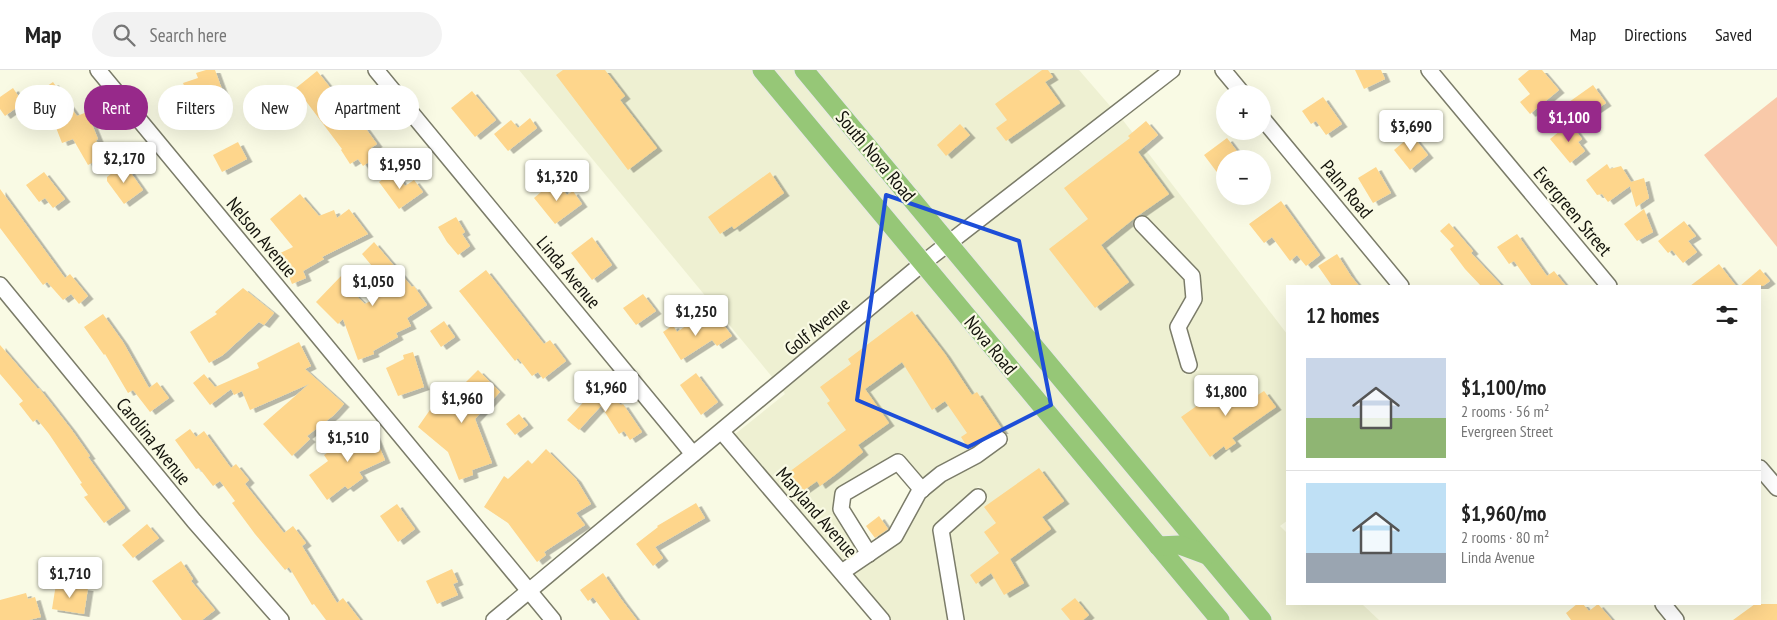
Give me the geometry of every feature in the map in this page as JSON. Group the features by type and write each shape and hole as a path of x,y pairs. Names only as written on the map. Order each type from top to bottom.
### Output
{"main road":[{"name":"Nova Road","path":"762,70 1220,620"},
{"name":"South Nova Road","path":"804,70 948,243"},
{"name":"Nova Road","path":"948,243 1262,620"},
{"path":"1158,546 1180,545 1208,555"}],"street":[{"name":"Nelson Avenue","path":"98,70 553,620"},
{"name":"Linda Avenue","path":"376,70 694,454"},
{"name":"Golf Avenue","path":"494,620 923,263 1172,70"},
{"path":"1223,70 1236,85"},
{"name":"Evergreen Street","path":"1429,70 1608,285"},
{"name":"Palm Road","path":"1271,129 1401,285"},
{"path":"1142,224 1192,276 1194,299 1178,328 1189,365"},
{"name":"Carolina Avenue","path":"0,285 194,521 281,620"},
{"name":"Maryland Avenue","path":"722,432 882,620"},
{"path":"842,572 895,536 922,490 941,474 977,455 999,440"},
{"path":"869,554 842,509 843,494 898,462 922,490"},
{"path":"1761,469 1777,488"},
{"path":"956,620 941,530 978,497"},
{"path":"1664,605 1676,620"}],"highlighted area":[{"path":"886,195 1019,241 1051,405 968,447 857,400"}],"shaded area":[{"path":"519,70 753,70 913,262 773,378"},
{"path":"772,70 795,70 938,241 924,252"},
{"path":"814,70 1079,70 1111,107 949,232"},
{"path":"1777,97 1777,247 1704,155"},
{"path":"1122,119 1286,333 1286,522 1280,526 1286,532 1286,605 1363,605 1379,620 1272,620 1217,553 1217,550 1212,548 959,245","holes":["1141,213 1197,270 1200,304 1186,329 1199,370 1185,375 1171,330 1172,323 1186,296 1185,280 1131,224"]},
{"path":"948,254 1184,538 1160,537 934,265"},
{"path":"923,274 1151,549 1152,554 1156,554 1210,620 964,620 949,534 988,498 979,486 937,524 949,620 891,620 854,574 899,543 927,496 945,481 981,462 1009,442 1001,429 974,448 938,467 922,479 903,456 894,454 839,487 835,493 834,508 859,551 843,561 734,435 785,394 783,391"},
{"path":"1173,552 1205,562 1253,620 1229,620"}],"building":[{"path":"215,70 220,85 184,85 183,83 198,78 196,73"},
{"path":"563,70 605,70 625,96 620,100 657,148 628,170 556,75"},
{"path":"1042,70 1048,70 1053,77 1045,82 1060,103 1006,141 996,128 1007,120 995,104"},
{"path":"1355,70 1381,70 1385,79 1364,89"},
{"path":"1529,70 1542,70 1559,90 1530,114 1520,102 1530,94 1518,79"},
{"path":"317,71 328,85 317,85 317,116 307,103 307,85 300,85"},
{"path":"1593,85 1606,103 1581,120 1569,102"},
{"path":"13,88 15,91 15,109 5,116 0,109 0,97"},
{"path":"472,91 496,120 475,137 451,108"},
{"path":"1323,97 1342,124 1326,135 1316,121 1311,124 1302,111"},
{"path":"74,112 77,116 84,113 84,130 94,130 98,139 96,140 105,156 88,165 73,139 62,143 57,130 74,130"},
{"path":"530,118 537,128 508,151 494,134 511,120 518,128"},
{"path":"1146,121 1158,135 1138,152 1169,194 1101,245 1129,282 1095,308 1049,249 1088,219 1064,188 1130,138 1128,136"},
{"path":"1570,123 1582,139 1578,142 1585,151 1570,163 1550,139"},
{"path":"960,124 970,135 946,156 937,145"},
{"path":"328,130 367,130 377,144 371,148 378,156 363,166 358,159 350,164 342,149"},
{"path":"1412,135 1428,155 1410,170 1394,150"},
{"path":"1224,140 1229,140 1236,150 1216,150 1216,171 1204,155"},
{"path":"238,142 247,159 222,172 213,155"},
{"path":"1607,164 1610,169 1621,166 1631,182 1644,178 1649,198 1636,207 1630,186 1608,202 1602,194 1597,195 1586,180"},
{"path":"121,166 126,166 143,190 124,204 107,181 107,177"},
{"path":"1376,167 1391,193 1373,203 1358,178"},
{"path":"394,171 405,186 414,180 423,192 399,209 379,182"},
{"path":"44,172 65,199 53,208 45,198 39,202 26,185"},
{"path":"770,172 784,193 734,229 732,226 720,234 708,217"},
{"path":"555,180 567,195 573,191 582,204 555,224 534,198"},
{"path":"0,189 65,278 70,274 88,296 79,304 71,294 63,300 47,282 43,285 0,228"},
{"path":"300,194 319,216 334,210 337,218 349,209 368,234 322,257 324,259 303,271 306,278 292,284 288,274 285,275 276,255 293,247 270,219"},
{"path":"1281,201 1320,255 1306,266 1297,255 1290,261 1272,237 1264,243 1249,224"},
{"path":"1644,209 1653,232 1637,241 1624,224"},
{"path":"456,217 465,232 462,234 470,246 458,255 438,227"},
{"path":"1684,221 1696,236 1688,241 1697,252 1683,263 1672,250 1668,253 1658,241"},
{"path":"1449,223 1473,251 1471,253 1501,285 1480,285 1450,249 1454,246 1440,231"},
{"path":"1517,234 1547,276 1554,271 1565,285 1531,285 1514,261 1509,264 1497,247"},
{"path":"592,237 612,265 592,280 571,253"},
{"path":"374,242 412,287 414,286 427,305 407,318 411,326 396,333 398,337 373,351 374,354 358,360 343,319 338,324 316,302 342,275 353,286 349,289 365,304 391,289 362,254"},
{"path":"1337,254 1358,285 1331,285 1318,266"},
{"path":"1719,264 1735,285 1691,285"},
{"path":"1760,269 1770,281 1763,286 1741,285"},
{"path":"486,270 544,344 550,340 566,361 543,379 538,372 532,376 518,358 515,361 459,291"},
{"path":"243,288 274,313 264,325 259,322 223,355 209,363 190,332 217,314 215,312"},
{"path":"643,294 656,311 636,325 623,308"},
{"path":"912,311 945,354 972,395 977,392 1003,431 991,432 968,448 961,437 967,433 945,401 932,410 902,362 865,389 889,423 858,445 863,452 836,474 820,486 817,481 803,491 789,472 846,430 827,403 830,401 820,387 851,364 848,359"},
{"path":"103,314 123,342 149,388 157,382 169,398 150,412 133,390 128,393 105,354 84,327"},
{"path":"717,316 732,336 717,346 712,340 681,360 663,332 673,325 677,332 690,323 696,332"},
{"path":"444,321 455,337 441,347 430,331"},
{"path":"299,342 311,366 305,369 344,404 334,415 307,436 310,439 292,456 263,424 309,384 250,410 242,391 234,395 231,389 210,405 193,383 204,374 215,387 259,368 257,363"},
{"path":"0,345 39,388 71,429 90,456 88,457 125,508 104,523 84,497 88,495 80,484 82,483 49,434 37,419 33,422 19,404 23,401 0,374"},
{"path":"413,352 424,387 398,396 386,368 404,359 403,355"},
{"path":"478,370 500,392 475,419 492,463 472,470 473,475 459,480 448,452 418,427 439,397 443,400 455,387 458,390"},
{"path":"696,373 718,402 701,415 680,385"},
{"path":"1235,379 1250,400 1264,391 1276,407 1232,438 1236,443 1226,450 1224,446 1210,457 1181,417"},
{"path":"599,385 621,405 623,404 642,432 630,440 624,431 619,434 601,406 579,430 567,420"},
{"path":"519,414 528,425 515,435 506,424"},
{"path":"371,427 385,460 359,472 363,478 348,489 345,486 327,500 309,475 328,461 324,455 355,434"},
{"path":"190,429 196,437 204,431 231,468 236,464 249,480 245,484 284,533 293,526 306,543 302,546 337,603 343,598 360,620 326,620 314,604 312,605 289,567 285,570 255,534 232,503 235,501 220,481 213,486 199,468 196,469 175,440"},
{"path":"546,449 576,479 591,504 576,513 585,525 544,552 546,555 537,562 508,523 484,507 504,476 508,479 528,460 532,464"},
{"path":"1039,468 1064,501 1042,517 1051,529 1010,559 1024,583 1004,595 991,573 976,584 970,575 999,553 984,532 996,523 984,507"},
{"path":"696,503 705,518 655,547 663,558 653,566 636,544 657,526"},
{"path":"397,504 415,529 398,542 380,516"},
{"path":"879,516 888,529 875,538 866,526"},
{"path":"147,524 159,538 133,558 122,545"},
{"path":"181,561 193,579 191,581 215,610 202,620 182,620 152,581"},
{"path":"452,569 458,582 453,584 458,595 437,604 426,581"},
{"path":"603,573 637,620 610,620 593,597 588,601 580,590"},
{"path":"56,584 88,588 84,614 52,609"},
{"path":"26,593 28,599 35,597 41,617 29,620 0,620 0,600"},
{"path":"1075,598 1089,615 1083,620 1070,620 1061,609"},
{"path":"1777,604 1777,620 1733,620 1754,605"},
{"path":"1576,605 1584,605 1589,611 1599,605 1612,620 1571,620 1566,613"}]}
